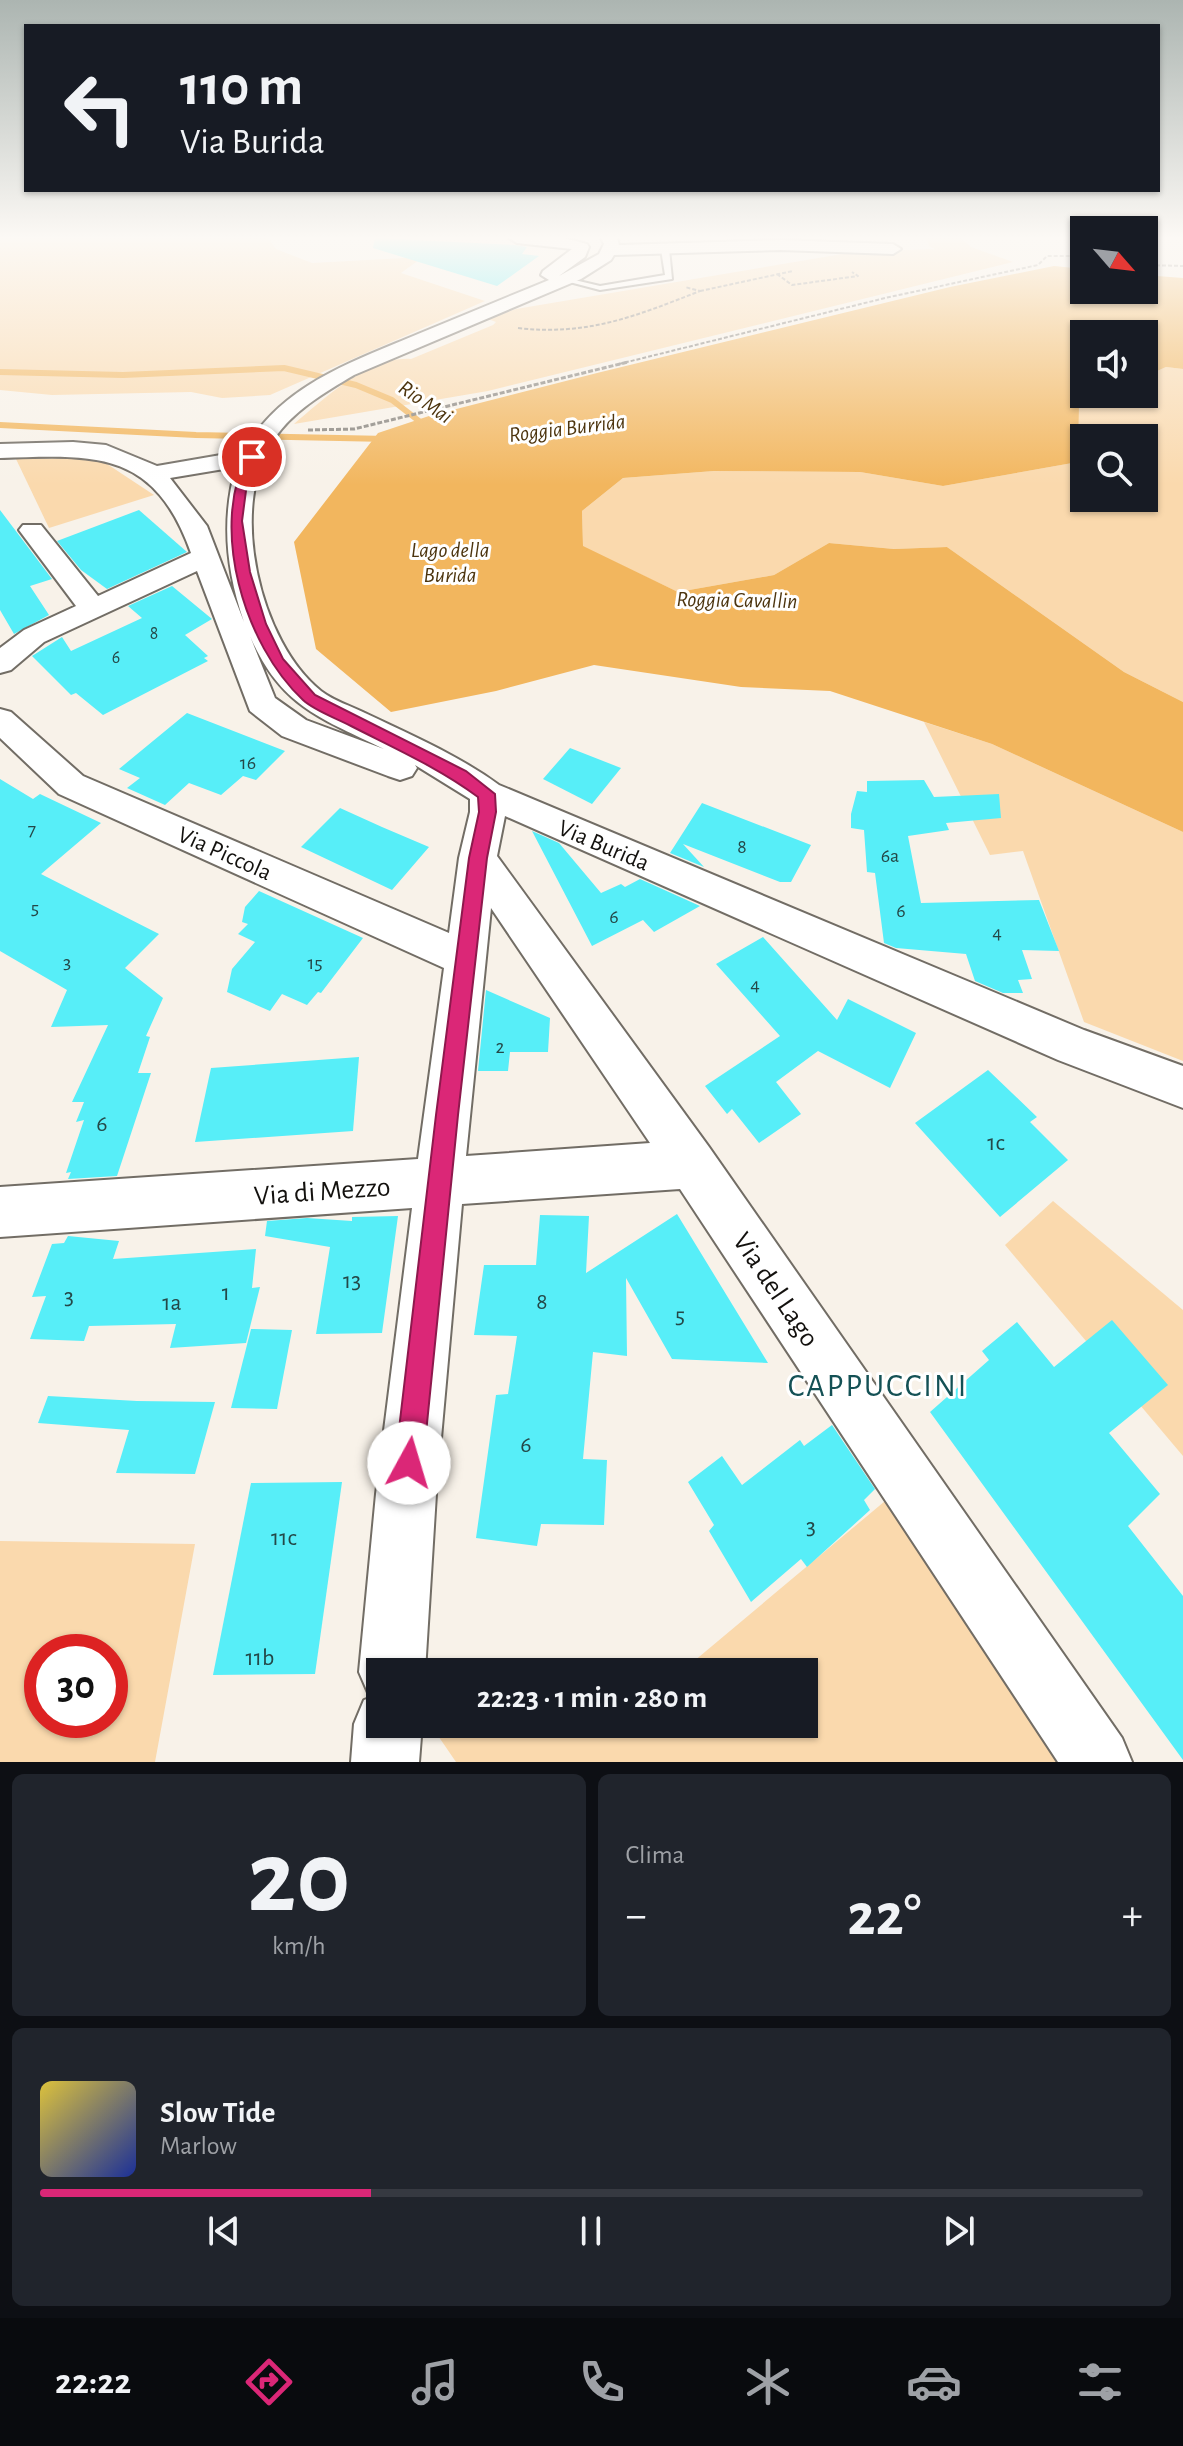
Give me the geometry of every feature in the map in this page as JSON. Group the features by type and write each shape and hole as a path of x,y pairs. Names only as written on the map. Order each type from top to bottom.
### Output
{"street":[{"path":"154,474 263,439 304,395 330,379 470,320"},
{"name":"Via Burida","path":"263,439 241,483 236,521 243,572 259,624 277,660 310,698 460,775 487,794 1073,1046 1183,1087"},
{"path":"0,451 73,449 106,452 154,474 194,526 261,704 294,728 459,791 487,794 488,812 478,858 439,1181 406,1494 393,1658"},
{"path":"32,530 92,607"},
{"path":"0,663 34,636 207,556"},
{"name":"Via Piccola","path":"0,720 71,785 468,960"},
{"name":"Via del Lago","path":"478,858 692,1164 1098,1762"},
{"name":"Via di Mezzo","path":"0,1212 692,1164"},
{"path":"385,1762 387,1738"}],"path":[{"path":"513,327 536,331 600,329 623,320"},
{"path":"263,439 354,429 795,320"}],"shaded area":[{"path":"0,320 441,320 270,395 222,398 191,392 52,395 0,390"},
{"path":"491,320 776,320 488,391 294,424 364,371 379,364 411,359 496,322"},
{"path":"1166,367 1183,369 1183,702 1124,672 947,547 894,549 829,543 774,575 678,592 583,547 582,511 623,478 714,471 860,472 943,486 1070,463 1070,512 1158,512 1158,424 1079,424 1079,408 1158,408 1158,371"},
{"path":"98,458 154,495 49,528 16,459"},
{"path":"924,722 992,744 1183,832 1183,1061 1084,1022 1023,851 990,855"},
{"path":"1053,1201 1183,1310 1183,1456 1005,1245"},
{"path":"891,1496 1072,1762 456,1762 440,1738 818,1738 818,1658 698,1658"},
{"path":"0,1541 195,1544 155,1762 0,1762"}],"water":[{"name":"Lago della Burida","path":"814,320 1070,320 1070,408 1079,408 1079,424 1070,424 1070,463 943,486 860,472 714,471 623,478 582,511 583,546 678,592 774,575 829,543 894,549 947,547 1124,672 1183,702 1183,832 992,744 830,691 741,687 594,665 496,691 391,712 316,649 294,542 378,433 429,416"},
{"name":"Lago della Burida","path":"1158,320 1183,320 1183,369 1166,367 1158,371"}],"building":[{"path":"0,510 52,579 30,586 49,615 14,634 0,610"},
{"path":"139,510 187,552 107,589 81,570 57,541"},
{"path":"172,586 212,619 185,635 208,656 204,658 208,661 103,715 76,693 71,695 32,656 62,637 71,651 142,618 128,606"},
{"path":"187,713 285,751 256,780 243,776 221,795 189,783 165,805 127,788 140,778 119,769"},
{"path":"570,748 621,768 592,804 543,779"},
{"path":"0,779 33,799 40,794 101,823 41,874 159,934 125,968 163,998 146,1036 150,1037 138,1073 151,1073 117,1176 68,1179 71,1172 66,1173 84,1120 76,1122 84,1102 72,1102 108,1025 51,1027 67,990 0,951"},
{"path":"924,780 934,797 999,794 1001,818 946,823 949,830 908,836 921,903 1039,900 1059,951 1022,950 1032,979 1018,980 1023,993 1003,993 975,981 966,954 896,948 884,943 875,873 867,872 864,830 851,828 851,814 857,791 867,792 867,781"},
{"path":"702,803 811,845 791,882 780,882 683,844 704,867 670,853"},
{"path":"340,808 429,847 392,890 301,847"},
{"path":"532,831 559,843 601,893 621,884 625,887 640,879 700,906 654,932 643,920 592,946"},
{"path":"259,891 363,938 321,993 318,992 307,1005 282,994 270,1011 227,992 232,969 255,942 238,934 248,924 242,922 245,907"},
{"path":"763,937 837,1020 848,999 916,1033 890,1088 818,1051 776,1082 801,1114 759,1143 732,1109 727,1114 705,1086 780,1036 716,964"},
{"path":"486,990 550,1018 548,1052 510,1052 508,1071 478,1071"},
{"path":"359,1057 353,1131 195,1142 211,1068"},
{"path":"988,1070 1037,1117 1030,1122 1068,1160 1000,1217 915,1123"},
{"path":"677,1214 768,1363 672,1359 626,1278 627,1356 593,1352 583,1459 607,1460 604,1525 541,1524 537,1546 476,1538 496,1395 508,1394 517,1336 474,1335 484,1265 536,1265 540,1215 589,1216 586,1273"},
{"path":"398,1216 382,1333 316,1334 330,1247 265,1236 267,1221 307,1218 352,1221 352,1217"},
{"path":"68,1236 119,1241 113,1259 256,1249 252,1288 260,1287 246,1343 170,1348 176,1324 89,1326 84,1341 30,1339 46,1296 32,1297 52,1244 64,1243"},
{"path":"1112,1320 1168,1385 1109,1433 1160,1494 1128,1526 1183,1596 1183,1760 930,1412 989,1360 982,1351 1017,1322 1054,1367"},
{"path":"251,1329 292,1330 277,1409 231,1408"},
{"path":"48,1396 215,1402 195,1474 116,1473 129,1430 38,1423"},
{"path":"832,1425 875,1489 864,1500 870,1510 807,1567 801,1559 751,1602 709,1531 714,1525 688,1482 722,1456 742,1485 800,1440 804,1446"},
{"path":"342,1482 315,1674 213,1675 251,1483"}],"waterway":[{"name":"Rio Mai","path":"0,372 123,375 284,368 356,385 392,400 428,428"},
{"name":"Roggia Burrida","path":"0,425 196,435 388,439"}],"district":[{"name":"CAPPUCCINI","path":"878,1385"}],"route":[{"path":"252,457 241,483 236,521 243,572 259,624 277,660 310,698 460,775 487,794 488,812 478,858 409,1463"}],"water label":[{"name":"Roggia Cavallin","path":"737,599"}]}
